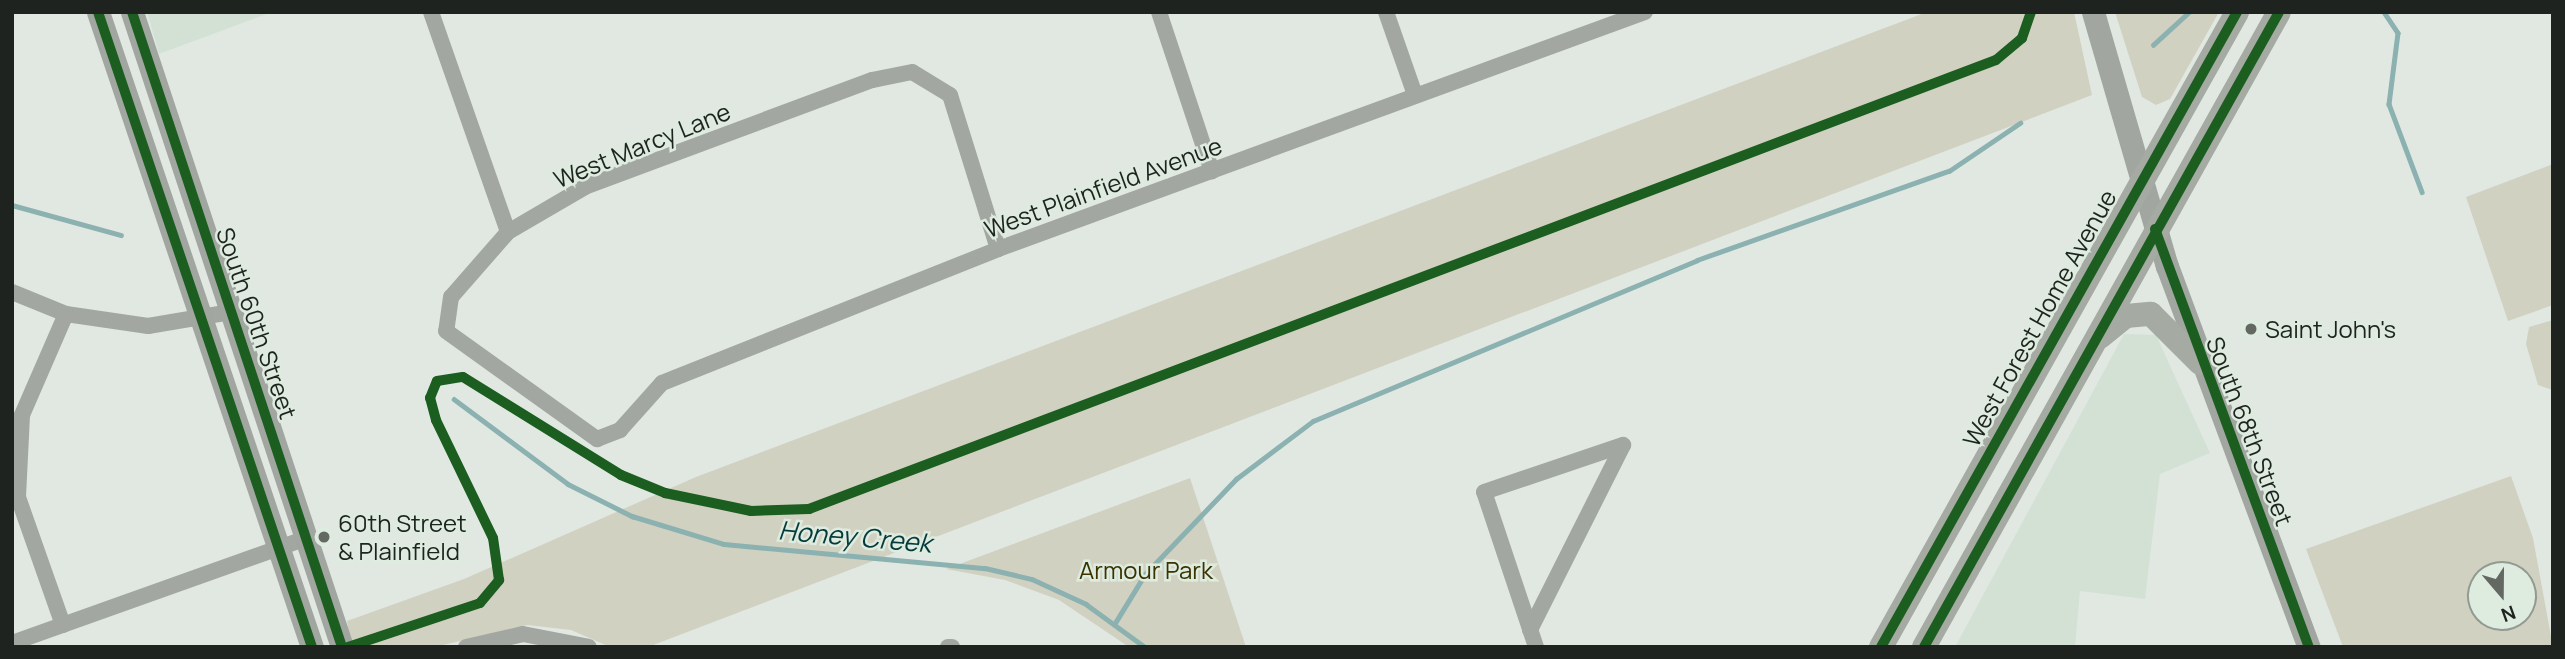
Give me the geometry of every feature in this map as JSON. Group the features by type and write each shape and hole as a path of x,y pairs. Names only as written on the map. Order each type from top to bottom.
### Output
{"main road":[{"name":"South 60th Street","path":"98,12 312,647"},
{"path":"108,12 120,38 140,37"},
{"name":"South 60th Street","path":"132,12 342,647"},
{"name":"South 68th Street","path":"2093,12 2140,181 2200,363 2309,647"},
{"name":"West Forest Home Avenue","path":"1881,647 2237,12"},
{"path":"1924,647 2278,12"},
{"path":"2088,350 2112,323 2140,312 2163,320 2200,363"}],"street":[{"path":"1158,12 1212,171"},
{"path":"1386,12 1415,95"},
{"name":"West Plainfield Avenue","path":"597,439 620,430 662,383 998,249 1415,95 1609,19 1645,12"},
{"path":"437,14 508,232"},
{"name":"West Marcy Lane","path":"597,439 446,331 451,296 508,232 585,187 872,80 912,72 950,95 998,249"},
{"path":"12,292 66,314 148,326 202,320 232,312"},
{"path":"63,625 18,497 22,415 66,314"},
{"path":"1530,630 1573,550 1623,445 1484,492 1530,630 1536,647"},
{"path":"12,643 307,538"},
{"path":"466,647 523,634 589,647"}],"shaded area":[{"path":"147,12 272,12 159,54"},
{"path":"2124,334 2156,335 2210,453 2160,474 2145,599 2080,591 2075,647 1955,647"}],"green space":[{"path":"1927,12 2074,12 2092,95 648,647 610,647 571,630 527,625 435,647 351,647 347,621 464,579 696,477"},
{"path":"2115,12 2219,12 2170,99 2156,105 2142,97"},
{"path":"2553,164 2553,305 2508,321 2466,197"},
{"path":"2553,320 2553,390 2538,385 2526,344 2529,327"},
{"path":"2511,476 2533,538 2553,647 2343,647 2306,549"},
{"name":"Armour Park","path":"1190,478 1246,647 1129,647 1059,600 1005,580 946,569"}],"waterway":[{"path":"2153,45 2189,12"},
{"path":"2384,12 2398,33 2389,104 2422,192"},
{"path":"1115,623 1145,574 1236,479 1313,421 1697,260 1949,171 2020,123"},
{"name":"Honey Creek","path":"12,205 121,235"},
{"name":"Honey Creek","path":"454,399 568,484 632,516 724,544 985,568 1032,579 1086,604 1145,647"}],"cycle path":[{"path":"98,12 312,647"},
{"path":"132,12 342,647"},
{"path":"348,647 480,603 499,580 493,538 436,420 430,398 437,381 463,377 621,475 665,493 751,511 809,509 1996,60 2022,38 2031,12"},
{"path":"1881,647 2237,12"},
{"path":"1924,647 2279,12"},
{"path":"2155,229 2309,647"}],"place":[{"name":"Saint John's","path":"2251,329"},
{"name":"60th Street & Plainfield","path":"324,537"}]}
